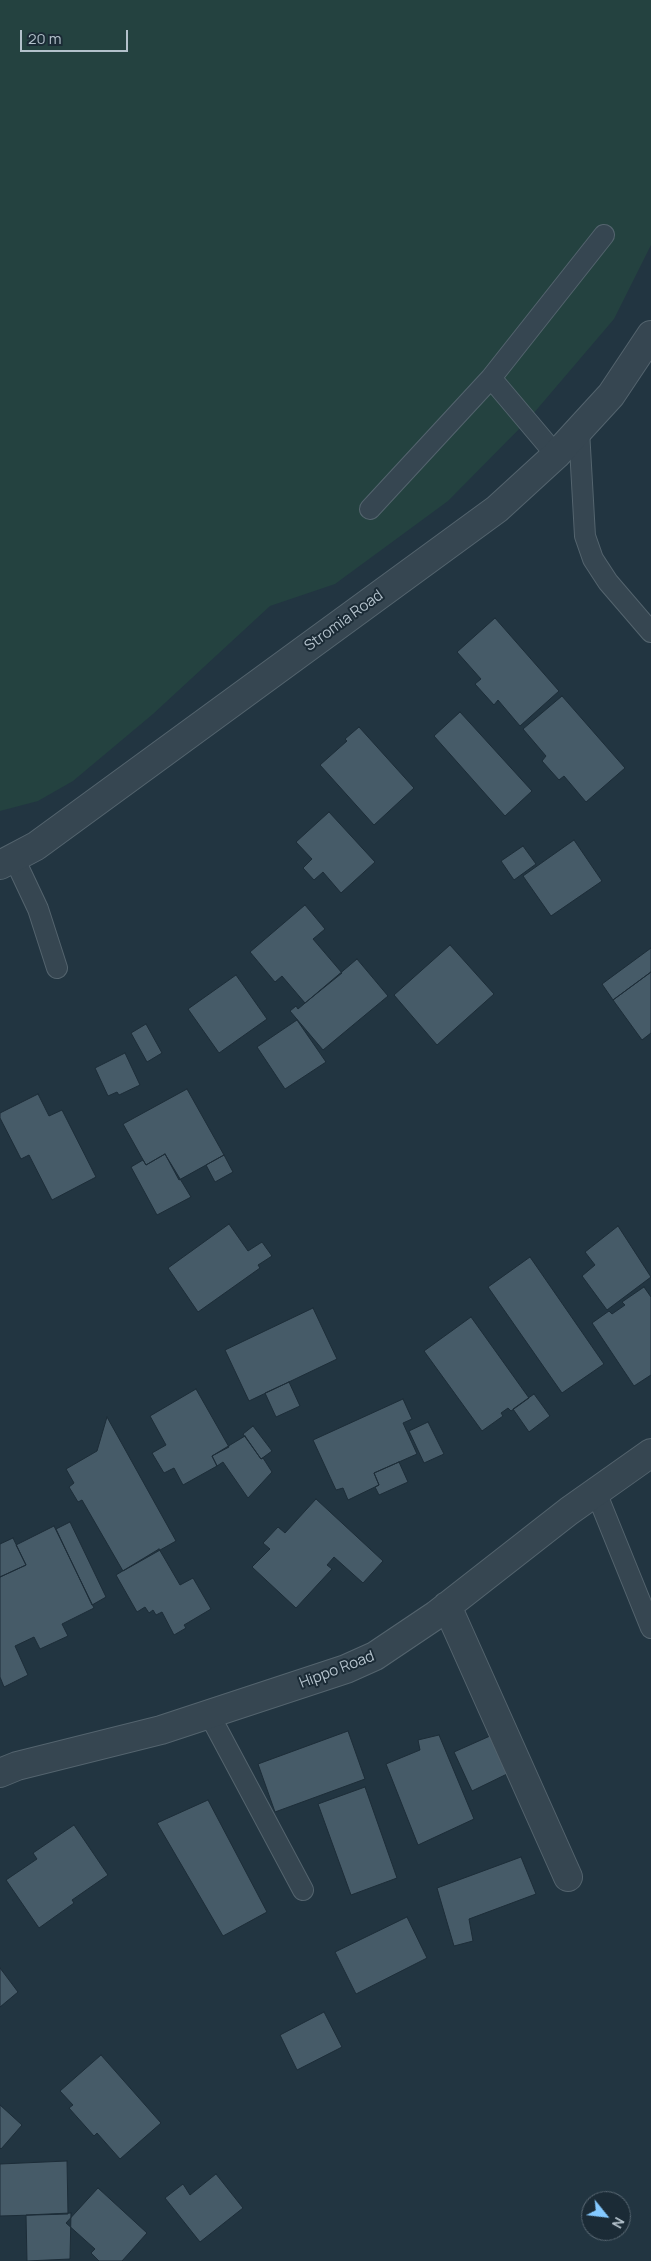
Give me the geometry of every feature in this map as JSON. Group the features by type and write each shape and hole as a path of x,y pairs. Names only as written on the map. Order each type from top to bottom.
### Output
{"street":[{"name":"Stromia Road","path":"7,862 36,846 497,509 556,455 611,395 651,335"},
{"name":"Hippo Road","path":"0,1773 17,1766 160,1730 346,1669 375,1656 399,1642 596,1492 651,1453"},
{"path":"447,1606 568,1877"}],"lane":[{"path":"370,509 491,378 604,235"},
{"path":"491,378 556,455"},
{"path":"579,430 585,536 593,559 608,582 651,632"},
{"path":"7,862 38,909 57,968"},
{"path":"596,1492 651,1628"},
{"path":"209,1714 303,1890"}],"green space":[{"path":"0,0 651,0 651,245 614,319 527,421 448,501 335,584 270,606 153,714 73,781 38,801 0,811"}],"building":[{"path":"495,618 559,691 520,726 498,700 494,705 475,684 481,679 457,652"},
{"path":"562,696 625,768 586,802 564,776 559,780 542,761 546,756 523,729"},
{"path":"460,712 532,791 505,816 434,736"},
{"path":"359,727 414,788 374,825 320,765 347,741 345,739"},
{"path":"329,812 375,862 341,893 323,872 314,880 303,868 312,859 296,842"},
{"path":"574,840 602,881 551,916 523,876"},
{"path":"523,846 536,864 514,880 501,861"},
{"path":"305,905 325,929 313,939 342,973 305,1003 282,976 275,982 250,952"},
{"path":"450,945 494,994 437,1045 394,995"},
{"path":"651,948 651,972 613,1000 602,984"},
{"path":"357,959 388,996 323,1050 290,1011 296,1006 298,1009"},
{"path":"651,972 651,1033 642,1040 613,1000"},
{"path":"236,975 267,1019 219,1053 188,1009"},
{"path":"297,1020 326,1062 285,1089 257,1047"},
{"path":"146,1024 162,1053 147,1062 131,1033"},
{"path":"125,1053 140,1085 119,1095 117,1092 108,1096 95,1068"},
{"path":"187,1089 224,1155 179,1180 165,1154 146,1165 123,1124"},
{"path":"38,1094 49,1116 62,1110 96,1177 52,1200 29,1155 21,1159 0,1118 0,1113"},
{"path":"165,1154 191,1197 157,1215 131,1167 143,1160 146,1165"},
{"path":"224,1155 233,1172 215,1182 206,1165"},
{"path":"229,1224 248,1251 262,1242 272,1256 258,1265 260,1268 198,1312 168,1268"},
{"path":"618,1226 651,1277 607,1310 582,1276 595,1265 585,1252"},
{"path":"530,1257 604,1364 562,1393 488,1287"},
{"path":"644,1287 651,1297 651,1375 634,1386 592,1323 609,1311 612,1314 625,1305 622,1302"},
{"path":"313,1308 337,1359 249,1401 225,1350"},
{"path":"471,1317 529,1398 511,1411 508,1408 501,1413 503,1416 482,1431 424,1351"},
{"path":"289,1382 300,1406 276,1417 265,1393"},
{"path":"196,1389 229,1447 212,1456 217,1466 183,1485 174,1468 164,1473 152,1453 166,1445 150,1416"},
{"path":"534,1394 550,1416 529,1432 513,1409"},
{"path":"403,1399 412,1419 403,1423 417,1454 374,1473 379,1485 348,1500 343,1488 336,1490 313,1440"},
{"path":"107,1417 176,1541 123,1571 82,1500 78,1502 69,1487 74,1483 66,1469 97,1451"},
{"path":"428,1422 444,1454 424,1463 409,1431"},
{"path":"253,1426 272,1451 261,1459 243,1434"},
{"path":"245,1436 272,1472 248,1498 223,1462 217,1466 212,1456"},
{"path":"399,1462 408,1482 379,1495 375,1487 379,1485 374,1473"},
{"path":"316,1499 383,1561 363,1583 334,1557 327,1565 332,1569 296,1608 252,1567 270,1549 263,1543 278,1527 285,1533"},
{"path":"70,1522 106,1597 92,1605 56,1529"},
{"path":"54,1526 94,1608 62,1624 68,1636 40,1649 34,1637 15,1646 28,1675 4,1687 0,1677 0,1577 26,1565 16,1545"},
{"path":"13,1538 26,1565 0,1577 0,1544"},
{"path":"159,1549 180,1585 193,1578 211,1609 184,1625 186,1628 174,1635 162,1612 156,1615 153,1610 149,1613 145,1607 137,1612 116,1575"},
{"path":"348,1731 365,1779 275,1812 258,1764"},
{"path":"439,1735 474,1819 418,1845 386,1764 420,1750 418,1740"},
{"path":"490,1736 507,1774 472,1791 454,1752"},
{"path":"365,1787 397,1878 351,1895 318,1804"},
{"path":"208,1800 267,1912 223,1936 157,1823"},
{"path":"74,1825 108,1875 72,1900 74,1903 39,1928 6,1880 37,1859 33,1853"},
{"path":"521,1857 536,1894 469,1919 473,1941 454,1946 437,1888"},
{"path":"407,1917 427,1958 356,1994 335,1952"},
{"path":"0,1968 18,1992 0,2007"},
{"path":"324,2012 342,2047 297,2070 280,2035"},
{"path":"101,2055 161,2123 120,2159 97,2133 94,2136 69,2108 73,2105 60,2091"},
{"path":"0,2105 22,2125 1,2149 0,2148"},
{"path":"67,2161 68,2214 0,2216 0,2164"},
{"path":"216,2174 243,2208 200,2242 165,2198 183,2184 190,2195"},
{"path":"98,2188 147,2233 122,2261 99,2261 91,2253 95,2249 66,2223"},
{"path":"71,2213 70,2259 27,2261 26,2215"}]}
